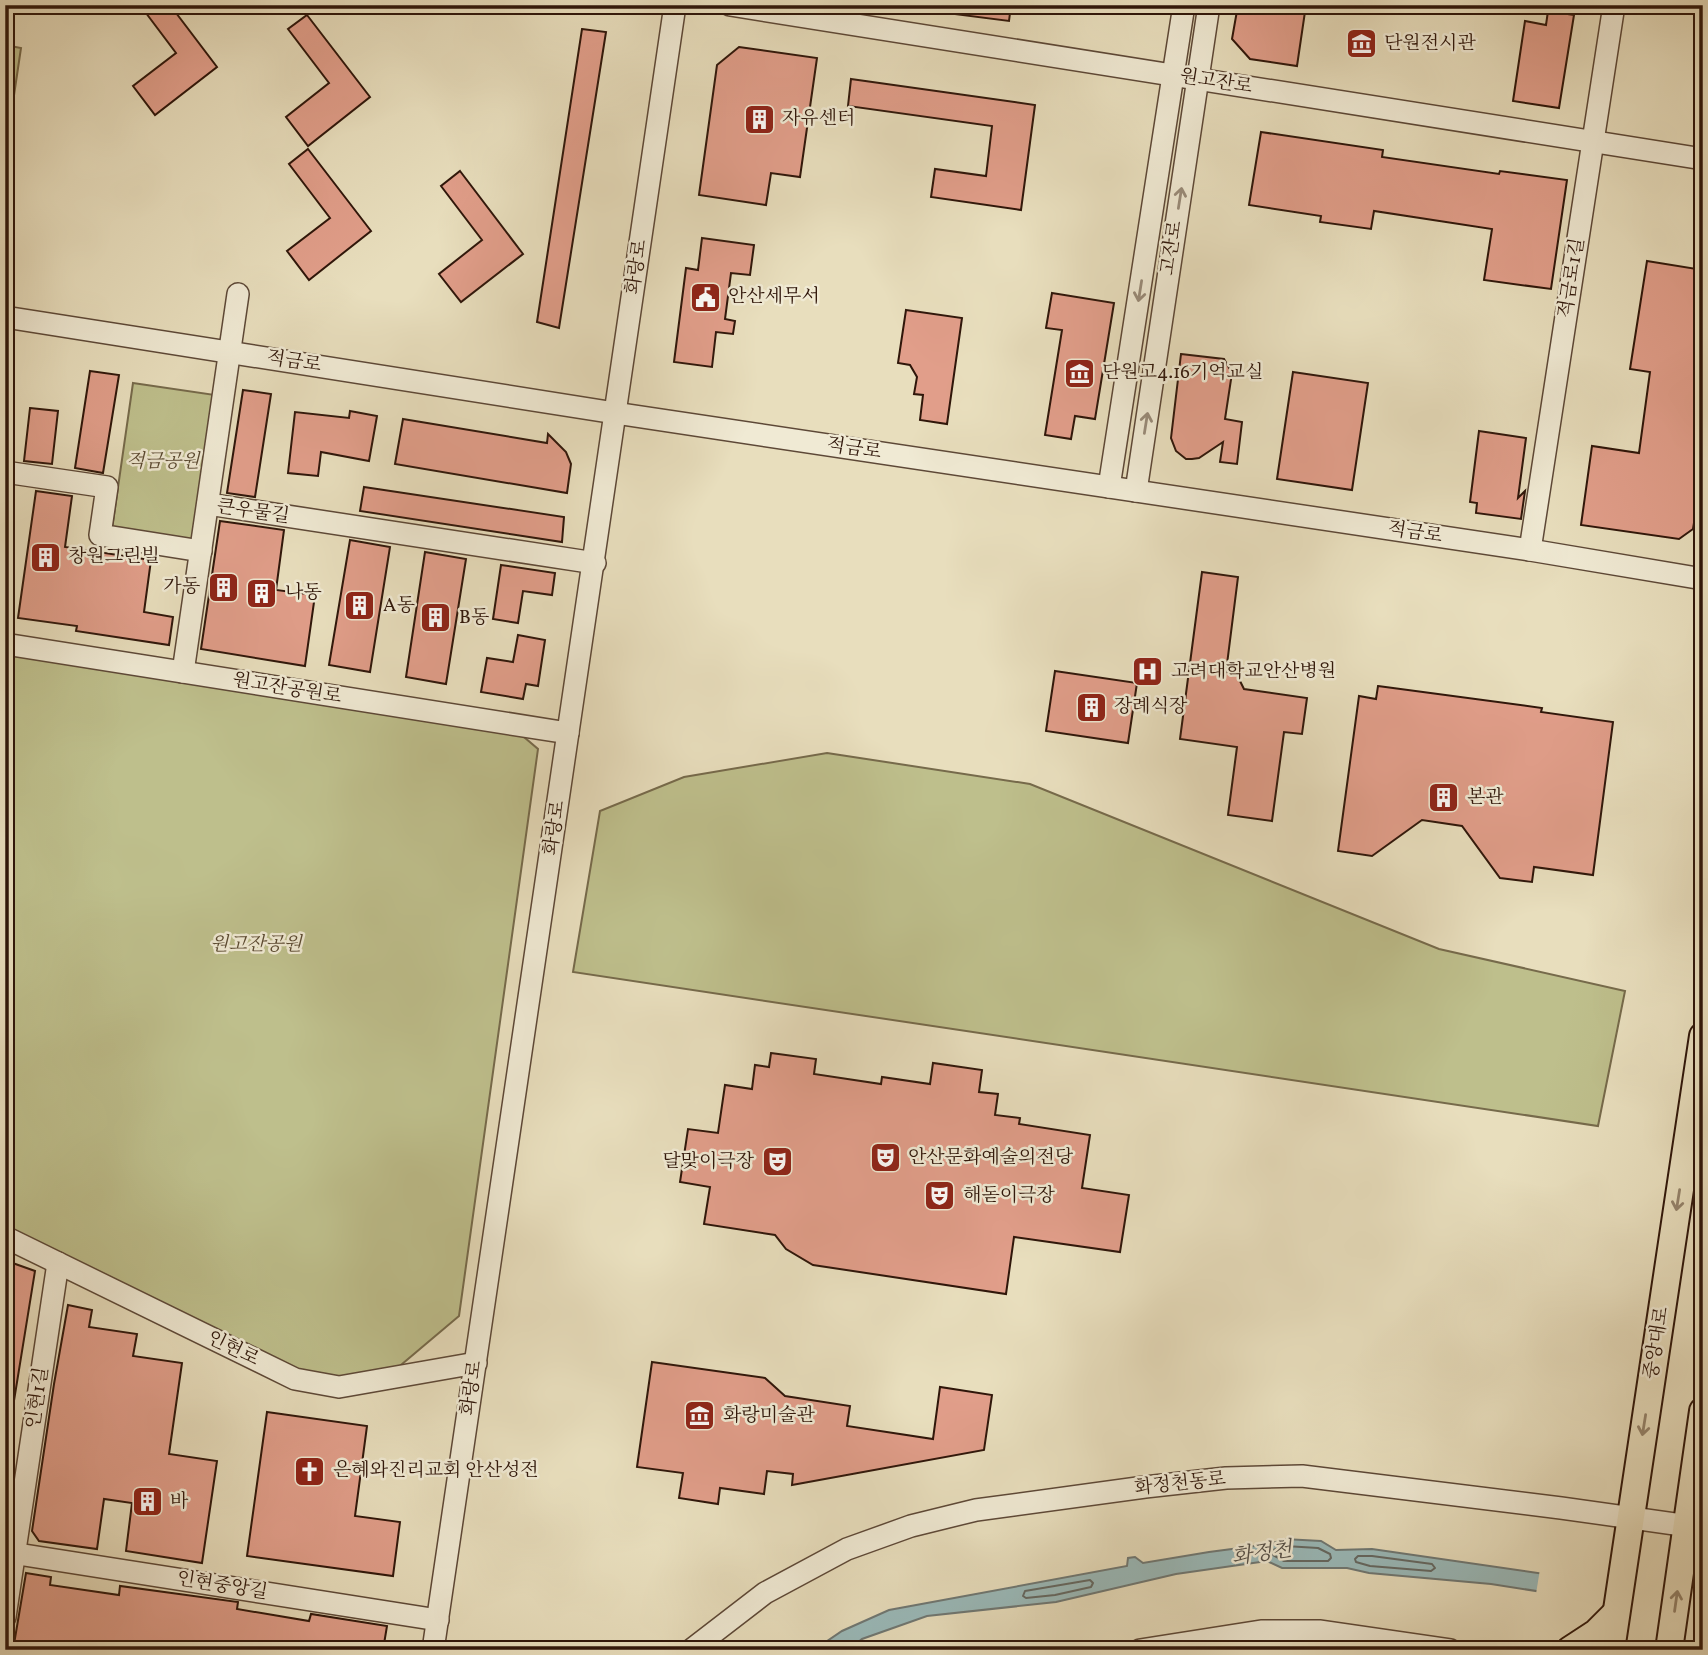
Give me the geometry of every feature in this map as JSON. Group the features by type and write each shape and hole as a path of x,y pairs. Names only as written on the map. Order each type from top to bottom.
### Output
{"main road":[{"name":"중앙대로","path":"1609,1633 1626,1549 1703,1036"},
{"path":"1670,1648 1682,1557 1694,1527 1703,1411"},
{"path":"1570,1650 1609,1633"}],"street":[{"name":"화랑로","path":"433,1650 675,5"},
{"name":"원고잔로","path":"730,5 1703,159"},
{"name":"고잔로","path":"1109,487 1184,5"},
{"name":"고잔로","path":"1136,491 1209,5"},
{"name":"적금로1길","path":"1530,550 1614,5"},
{"path":"208,504 238,294"},
{"name":"적금로","path":"5,317 615,413 1530,550 1703,579"},
{"path":"5,471 107,487 100,535 201,551"},
{"name":"큰우물길","path":"183,672 208,504 595,563"},
{"name":"원고잔공원로","path":"5,644 568,733"},
{"name":"인현로","path":"5,1237 295,1379 339,1387 476,1363"},
{"name":"인현1길","path":"5,1617 10,1553 58,1263"},
{"name":"화정천동로","path":"691,1650 765,1593 847,1549 911,1526 976,1510 1226,1478 1302,1476 1694,1527"},
{"name":"인현중앙길","path":"10,1553 438,1620"},
{"path":"1140,1650 1261,1631 1319,1631 1450,1650"}],"green space":[{"path":"5,45 21,48 5,156"},
{"name":"적금공원","path":"133,383 215,395 194,541 112,529"},
{"name":"원고잔공원","path":"5,650 518,732 538,749 459,1316 389,1375 307,1392 5,1241"},
{"path":"827,753 1030,784 1439,949 1625,991 1598,1126 573,972 600,811 684,777"}],"water":[{"name":"화정천","path":"1284,1539 1321,1541 1336,1550 1372,1549 1703,1597 1703,1617 1491,1584 1369,1573 1347,1568 1282,1568 1267,1561 1176,1574 1056,1602 927,1616 862,1639 849,1650 814,1650 842,1631 889,1610 1127,1566 1128,1558 1135,1557 1143,1563 1270,1544"}],"pier":[{"path":"1540,1569 1703,1593 1703,1621 1536,1594"}],"building":[{"path":"140,5 170,5 217,67 155,115 133,86 176,53"},
{"path":"955,5 1011,5 1009,21 954,14"},
{"path":"1238,5 1306,5 1297,66 1250,59 1232,39"},
{"path":"1548,11 1574,15 1559,108 1513,101 1525,21 1546,25"},
{"path":"307,15 370,97 308,146 286,117 329,83 288,29"},
{"path":"582,29 606,32 559,328 537,322"},
{"name":"자유센터","path":"739,47 817,58 800,177 771,173 766,205 699,195 717,65"},
{"path":"851,79 1035,105 1021,210 931,197 935,169 986,176 992,126 848,106"},
{"path":"1261,132 1383,150 1382,157 1499,174 1500,171 1567,180 1551,289 1484,280 1492,229 1374,211 1371,229 1320,222 1321,216 1249,205"},
{"path":"308,149 371,231 309,280 287,251 330,218 289,164"},
{"path":"460,171 523,254 461,302 439,274 482,240 441,186"},
{"name":"안산세무서","path":"702,238 754,245 750,275 731,273 725,319 735,321 733,334 716,332 712,367 674,362 686,268 698,270"},
{"path":"1647,261 1703,270 1703,469 1693,529 1679,539 1581,525 1592,446 1639,453 1650,372 1630,369"},
{"name":"단원고4.16기억교실","path":"1052,293 1114,303 1095,419 1075,416 1071,439 1045,435 1062,330 1046,328"},
{"path":"906,310 962,318 947,424 920,420 923,395 914,394 917,377 910,365 898,363"},
{"path":"1181,354 1224,359 1232,373 1225,419 1242,422 1237,464 1220,462 1223,442 1199,458 1186,459 1176,451 1171,438"},
{"path":"90,371 119,375 103,473 75,468"},
{"path":"1293,372 1368,383 1352,490 1277,479"},
{"path":"243,390 271,394 255,497 227,493"},
{"path":"30,408 58,411 52,464 24,461"},
{"path":"350,411 377,416 369,461 321,452 318,476 288,473 295,412 349,418"},
{"path":"403,419 547,443 548,434 566,452 571,464 567,493 395,464"},
{"path":"1479,431 1526,438 1518,498 1525,491 1521,519 1476,513 1477,503 1470,502"},
{"path":"364,487 564,517 562,542 360,511"},
{"path":"36,491 72,496 65,547 151,560 144,612 173,617 169,645 76,631 77,626 18,618"},
{"path":"220,521 284,530 276,590 315,595 305,666 201,649"},
{"name":"A동","path":"350,540 390,547 370,672 329,665"},
{"name":"B동","path":"425,552 466,559 446,684 406,677"},
{"path":"501,565 555,573 552,595 523,591 518,623 493,619"},
{"path":"1202,572 1238,577 1226,672 1236,673 1244,689 1307,698 1302,734 1284,732 1272,821 1228,815 1237,747 1180,739"},
{"path":"518,635 545,640 538,686 526,684 523,699 481,692 487,658 513,662"},
{"name":"장례식장","path":"1055,671 1137,683 1128,743 1046,731"},
{"name":"본관","path":"1378,686 1542,708 1541,712 1613,722 1593,875 1534,867 1532,882 1500,878 1462,826 1422,820 1372,856 1338,851 1359,696 1376,699"},
{"name":"안산문화예술의전당","path":"771,1053 816,1059 814,1074 881,1084 882,1077 930,1084 933,1063 982,1070 979,1092 998,1094 995,1115 1020,1118 1019,1124 1090,1135 1082,1188 1129,1195 1120,1252 1014,1237 1006,1294 813,1265 786,1249 775,1235 704,1224 710,1187 680,1182 688,1129 718,1133 725,1085 752,1089 755,1065 769,1067"},
{"path":"7,1261 35,1271 13,1407 5,1406"},
{"path":"68,1305 92,1310 89,1327 137,1334 133,1356 182,1363 169,1454 217,1461 202,1563 126,1551 132,1503 104,1499 97,1549 39,1541 32,1531"},
{"path":"652,1362 765,1378 785,1396 850,1406 847,1426 933,1439 940,1387 992,1395 984,1450 792,1485 793,1474 767,1471 764,1494 720,1488 718,1504 679,1498 683,1473 637,1467"},
{"name":"은혜와진리교회 안산성전","path":"267,1412 367,1426 355,1516 400,1522 393,1576 247,1556"},
{"path":"26,1573 51,1577 50,1585 119,1595 120,1586 238,1602 237,1609 309,1621 311,1614 387,1626 383,1650 13,1650"}],"place":[{"name":"단원전시관","path":"1361,44"},
{"name":"자유센터","path":"759,119"},
{"name":"안산세무서","path":"705,297"},
{"name":"단원고4.16기억교실","path":"1079,373"},
{"name":"창원그린빌","path":"45,557"},
{"name":"가동","path":"223,587"},
{"name":"나동","path":"262,593"},
{"name":"A동","path":"360,606"},
{"name":"B동","path":"436,618"},
{"name":"고려대학교안산병원","path":"1148,672"},
{"name":"장례식장","path":"1091,707"},
{"name":"본관","path":"1444,798"},
{"name":"안산문화예술의전당","path":"885,1158"},
{"name":"달맞이극장","path":"777,1162"},
{"name":"해돋이극장","path":"940,1196"},
{"name":"화랑미술관","path":"700,1416"},
{"name":"은혜와진리교회 안산성전","path":"310,1471"},
{"name":"바","path":"147,1502"}]}
